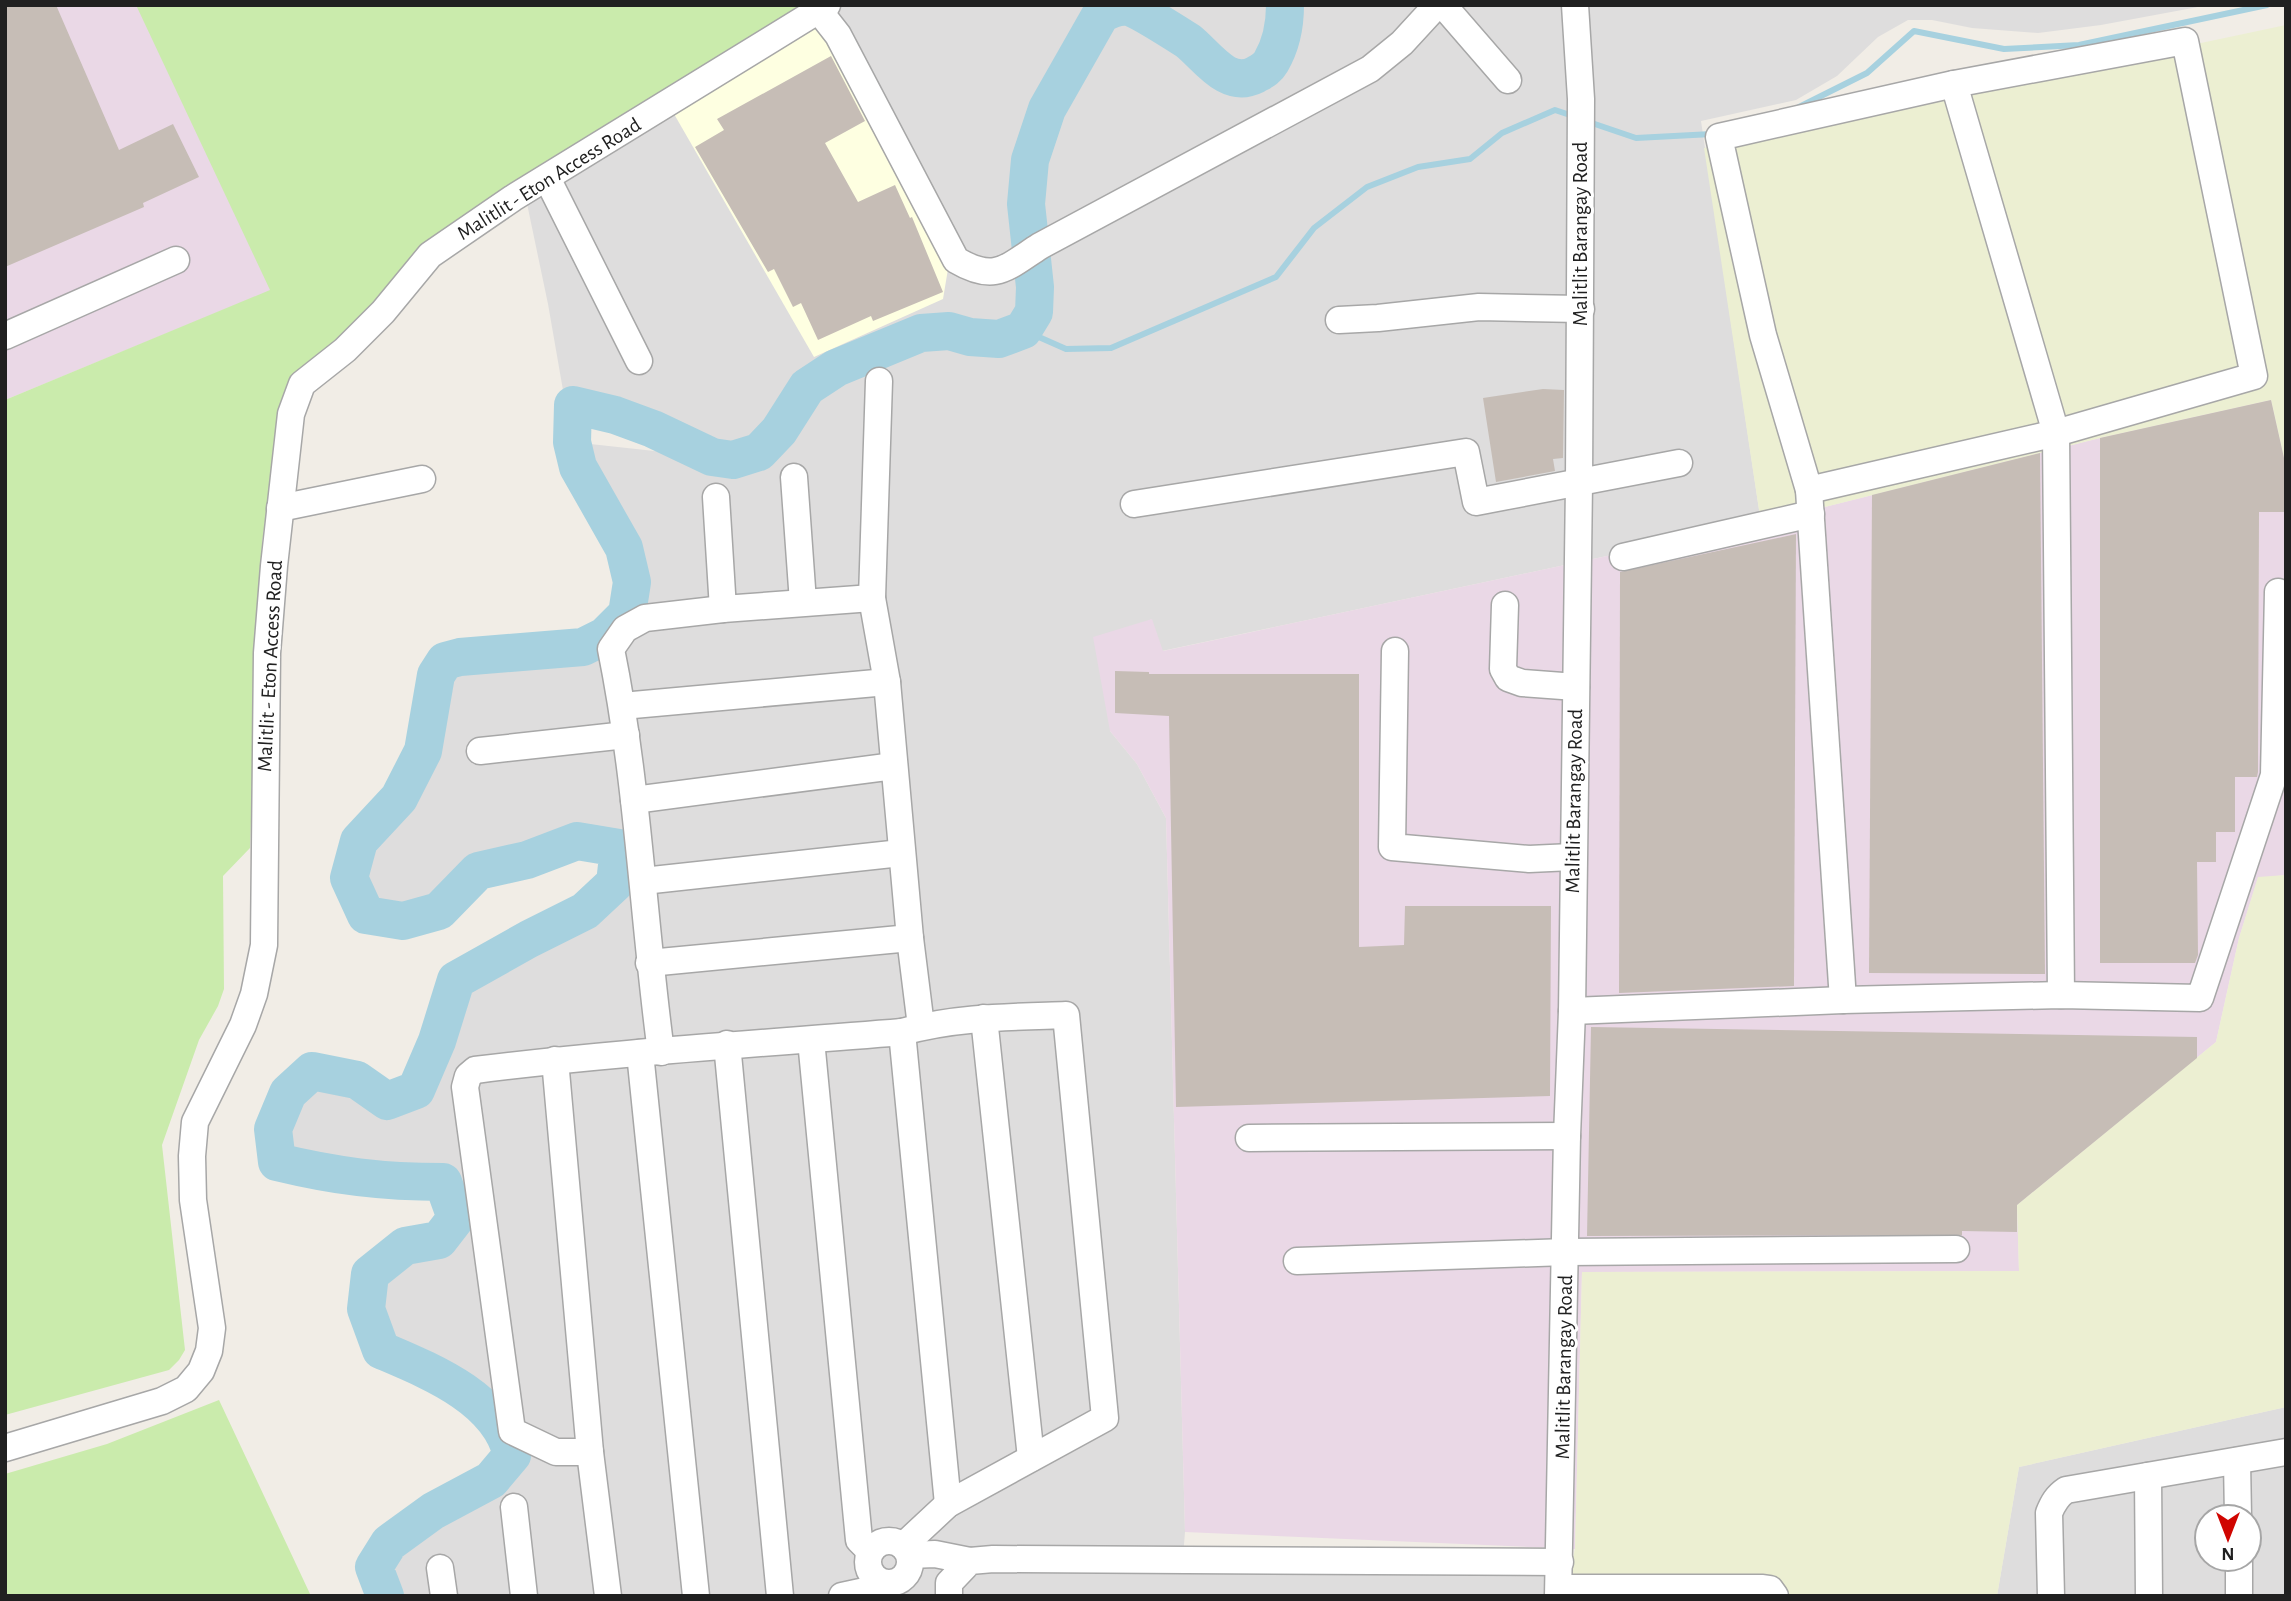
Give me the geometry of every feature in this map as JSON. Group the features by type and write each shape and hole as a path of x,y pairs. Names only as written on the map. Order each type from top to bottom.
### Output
{"street":[{"path":"824,9 956,261 984,272 999,272 1040,246 1370,69 1402,43 1437,5"},
{"path":"1443,5 1508,80"},
{"name":"Malitlit Barangay Road","path":"1559,1582 1567,1136 1572,1011 1579,483 1580,99 1575,5"},
{"name":"Malitlit - Eton Access Road","path":"5,1448 162,1401 186,1389 201,1371 209,1351 212,1328 192,1200 195,1122 243,1025 254,994 264,944 267,653 291,414 302,384 354,341 383,312 430,255 547,178 824,9"},
{"path":"1623,557 1810,502 2254,376 2185,41 1954,84 1719,137 1763,335 1810,502 1843,1000"},
{"path":"1954,84 2056,433 2061,995"},
{"path":"547,178 639,361"},
{"path":"5,336 176,260"},
{"path":"1339,320 1479,307 1580,309"},
{"path":"879,380 872,598 887,682 909,938 911,1029 948,1504"},
{"path":"1134,504 1466,452 1476,502 1679,463"},
{"path":"794,477 803,602"},
{"path":"280,508 422,479"},
{"path":"716,497 723,609"},
{"path":"1572,1011 1843,1000 2061,995 2200,998 2274,775 2278,592"},
{"path":"696,1596 651,1052 649,963 643,881 622,706 611,649 625,629 645,618 723,609 872,598"},
{"path":"1504,605 1503,669 1508,678 1522,683 1576,687"},
{"path":"1395,651 1392,847 1529,859 1573,857"},
{"path":"622,706 887,682"},
{"path":"480,751 626,735"},
{"path":"634,800 894,766"},
{"path":"643,881 901,853"},
{"path":"649,963 909,938"},
{"path":"590,1452 556,1452 512,1431 465,1087 468,1076 475,1070 555,1060 727,1044 811,1040 984,1018 1066,1014 1105,1418 948,1504 897,1572"},
{"path":"984,1018 1031,1458"},
{"path":"811,1040 859,1540 870,1551 868,1567 897,1572 949,1589 970,1561"},
{"path":"727,1044 780,1596"},
{"path":"555,1060 590,1452 608,1596"},
{"path":"1249,1139 1567,1136"},
{"path":"1297,1261 1566,1252 1956,1249"},
{"path":"2050,1596 2049,1513 2059,1495 2076,1487 2286,1452"},
{"path":"2237,1461 2238,1503"},
{"path":"2148,1476 2149,1596"},
{"path":"514,1507 524,1596"},
{"path":"842,1596 865,1591 935,1554 970,1561 993,1559 1763,1588 1770,1589 1775,1596"},
{"path":"440,1568 444,1596"},
{"path":"2239,1573 2239,1596"}],"shaded area":[{"path":"5,5 137,5 272,290 5,400"},
{"path":"841,5 2198,5 2101,25 2038,33 1972,28 1932,20 1908,20 1878,37 1837,76 1796,100 1701,121 1761,523 1162,651 1151,619 1110,731 1137,764 1166,818 1185,1532 1183,1556 1551,1565 1549,1596 387,1596 374,1567 389,1543 433,1511 491,1480 512,1455 508,1439 476,1400 432,1372 381,1350 366,1309 370,1274 405,1246 439,1240 456,1218 443,1182 394,1182 331,1175 277,1162 273,1129 288,1093 312,1071 357,1080 387,1101 416,1090 437,1041 456,980 585,911 615,883 618,848 577,841 527,860 478,871 439,911 403,921 366,915 349,878 359,841 399,798 423,751 436,675 445,661 460,657 583,647 605,636 627,614 632,582 624,548 572,442 548,304 525,194 831,19","holes":["573,406 615,415 653,429 709,457 572,442"]},
{"path":"831,19 949,263 943,299 814,357 670,107"},
{"path":"2286,25 2286,467 2271,400 2100,438 1761,523 1704,148"},
{"path":"2271,400 2286,467 2286,875 2258,878 2239,938 2216,1042 2017,1205 2019,1271 1582,1272 1575,1549 1185,1532 1166,818 1137,764 1110,731 1093,637 1152,619 1163,651 1761,523 2100,438"},
{"path":"2286,875 2286,1407 2019,1467 1997,1596 1565,1596 1575,1549 1582,1272 2019,1271 2017,1205 2216,1042 2239,938 2258,877"},
{"path":"2286,1407 2286,1596 1997,1596 2019,1467"}],"green space":[{"path":"136,5 827,5 510,193 380,309 291,378 275,448 262,543 250,848 223,876 224,989 199,1040 162,1145 185,1350 169,1370 5,1415 5,400 270,290"},
{"path":"219,1400 311,1596 5,1596 5,1474 107,1444"}],"building":[{"path":"5,5 56,5 119,150 173,124 199,177 143,203 144,207 5,267"},
{"path":"831,56 865,121 825,143 858,202 895,185 910,218 912,217 943,292 873,321 871,316 818,340 801,303 793,307 774,269 768,272 695,147 724,130 717,119"},
{"path":"1543,389 1564,390 1563,458 1553,459 1555,471 1496,482 1483,398"},
{"path":"2271,400 2286,467 2286,512 2259,512 2257,777 2235,777 2235,832 2216,832 2216,862 2197,862 2198,955 2195,963 2100,963 2100,438"},
{"path":"2040,453 2045,974 1869,973 1872,495"},
{"path":"1796,534 1794,986 1619,993 1620,572"},
{"path":"1115,671 1149,674 1359,674 1359,947 1404,945 1405,906 1551,906 1550,1096 1176,1107 1169,716 1115,713"},
{"path":"1591,1027 2197,1037 2197,1058 2017,1205 2017,1232 1962,1231 1962,1235 1587,1236"}],"waterway":[{"path":"385,1596 374,1567 389,1543 433,1511 491,1480 512,1455 505,1435 478,1402 441,1377 381,1350 366,1309 370,1274 405,1246 439,1240 456,1218 443,1182 359,1177 277,1162 273,1129 288,1093 312,1071 357,1080 387,1101 416,1090 437,1041 456,980 585,911 615,883 619,848 577,841 527,860 478,871 439,911 403,921 366,915 349,878 359,841 399,798 423,751 436,675 445,661 460,657 583,647 605,636 627,614 632,582 624,548 578,467 572,442 573,405 615,415 653,429 712,457 733,460 759,452 779,431 807,387 836,368 921,333 949,331 970,337 999,339 1023,330 1034,312 1035,287 1026,204 1030,160 1047,109 1101,14 1120,7 1132,8 1188,41 1218,69 1235,78 1245,78 1262,71 1271,62 1282,35 1285,5"},
{"path":"1799,107 1867,73 1914,31 2004,49 2079,45 2267,5"},
{"path":"1023,330 1066,349 1111,348 1276,277 1314,228 1367,187 1418,167 1470,159 1502,133 1555,110 1576,117"},
{"path":"1586,121 1636,138 1712,134"}]}
